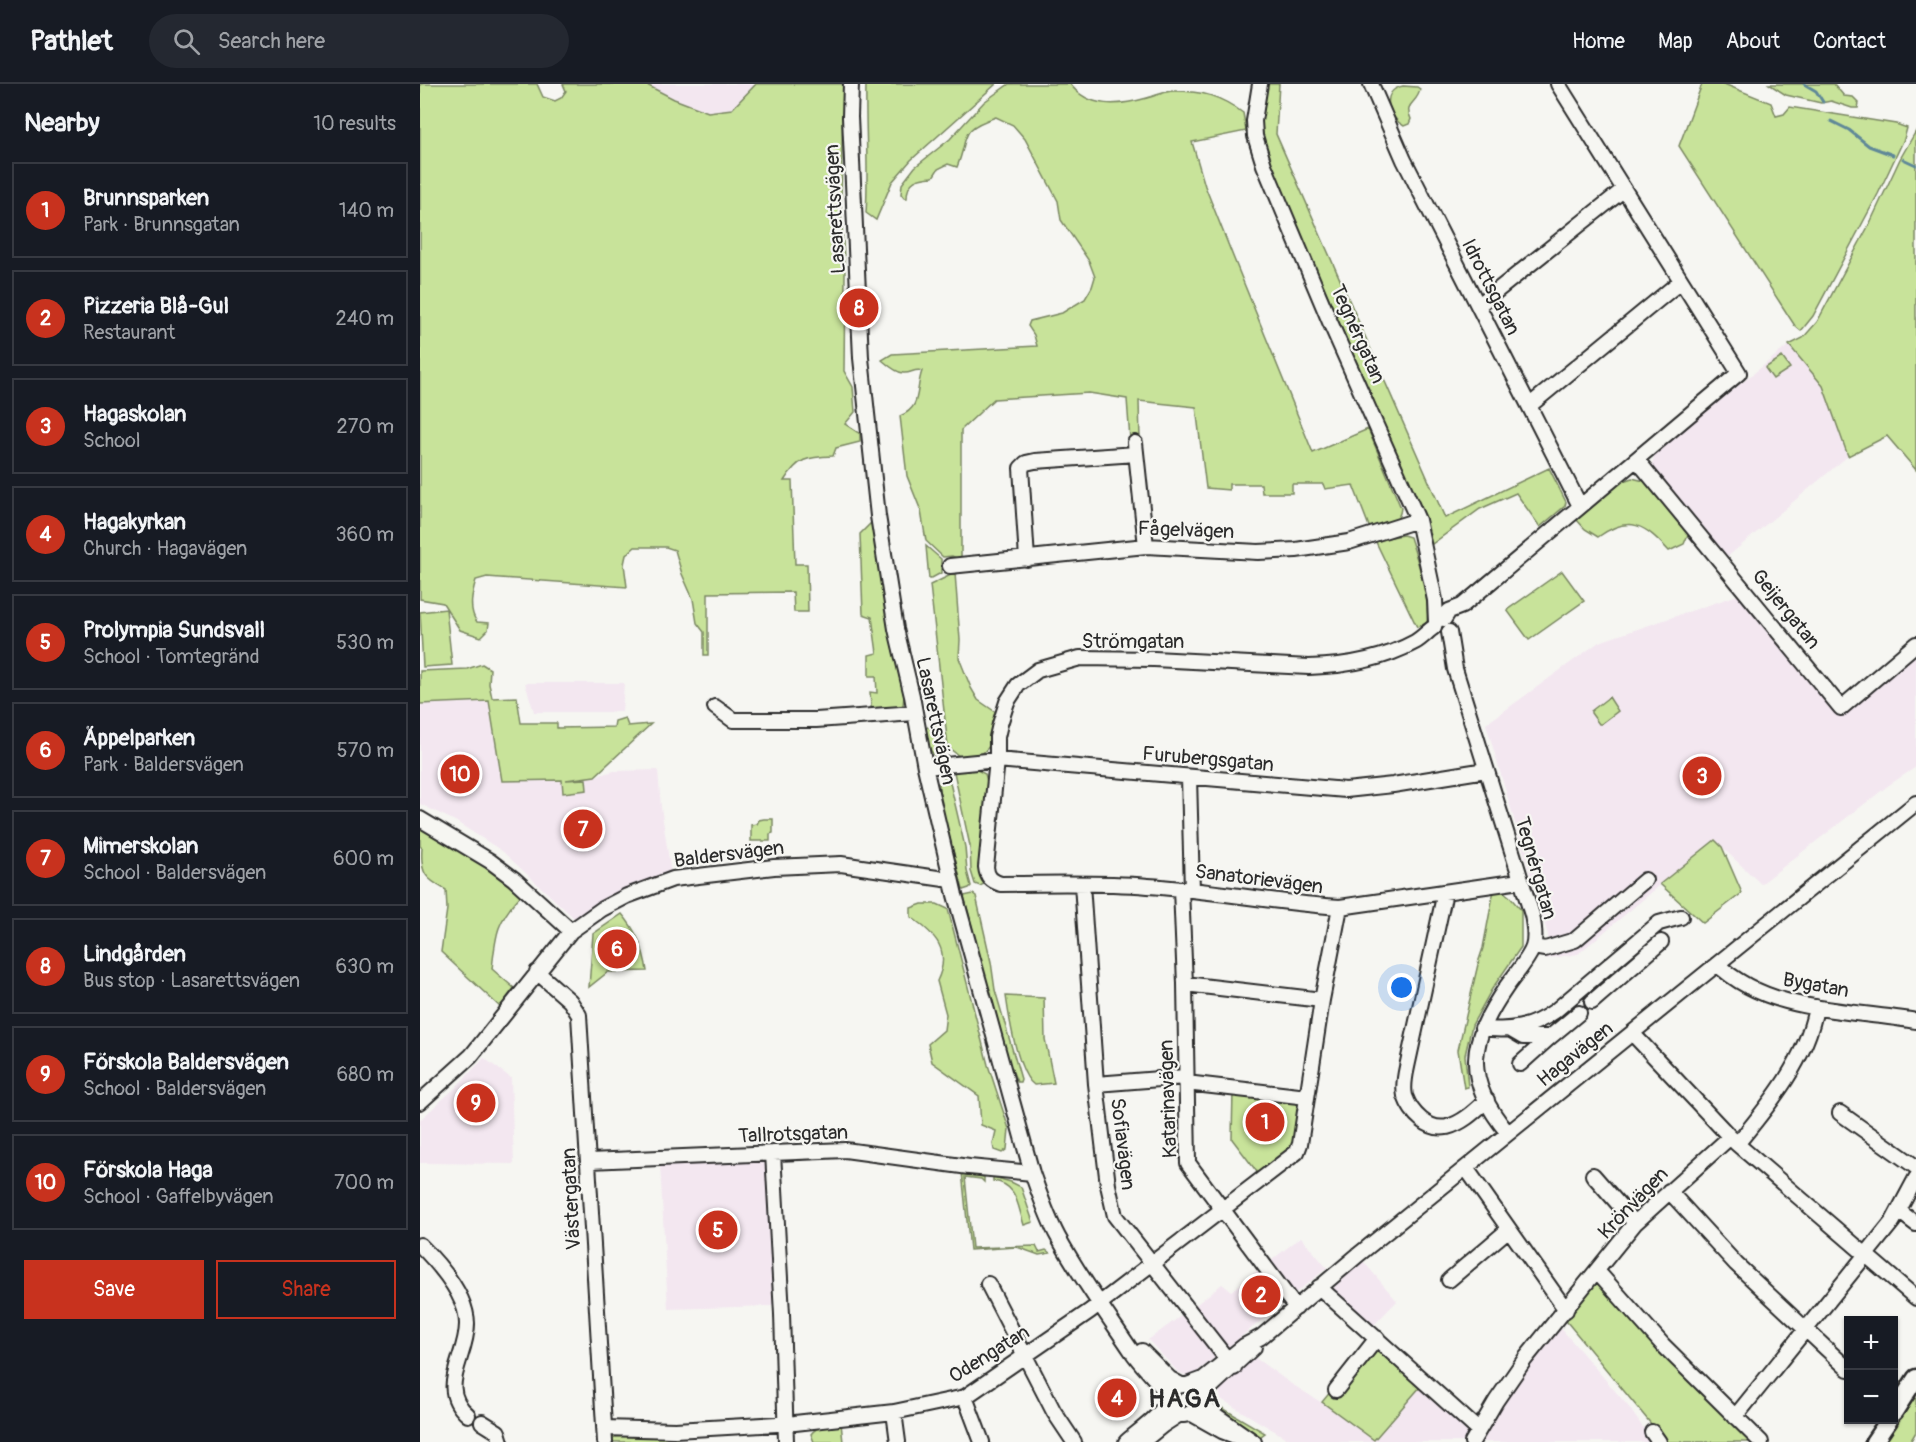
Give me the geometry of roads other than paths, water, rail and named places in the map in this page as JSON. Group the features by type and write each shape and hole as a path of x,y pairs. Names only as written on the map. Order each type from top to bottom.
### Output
{"main road":[{"path":"1898,1405 1916,1378"},
{"path":"1874,1442 1886,1424"}],"street":[{"name":"Lasarettsvägen","path":"851,84 850,117 861,358 878,516 896,629 951,880 1032,1173 1046,1211 1058,1237 1099,1304 1132,1352 1169,1398"},
{"name":"Tegnérgatan","path":"1260,84 1254,121 1255,136 1264,165 1330,322 1418,520 1435,600 1441,609 1447,655 1455,669 1532,915 1533,947 1493,1007 1482,1028 1478,1042 1476,1062 1479,1082 1486,1100 1508,1133"},
{"name":"Idrottsgatan","path":"1371,84 1404,160 1580,506"},
{"path":"1529,406 1681,281 1558,84"},
{"path":"1479,305 1623,190"},
{"name":"Strömgatan","path":"992,882 987,875 986,867 997,760 997,737 1007,702 1018,685 1038,670 1080,658 1329,667 1379,656 1418,641 1432,639 1442,627 1449,611 1462,606 1739,373 1681,281"},
{"path":"1027,559 1021,468 1026,463 1035,460 1135,449 1146,546"},
{"name":"Geijergatan","path":"1637,460 1841,708 1916,644"},
{"name":"Fågelvägen","path":"950,566 1146,546 1258,552 1296,550 1349,542 1418,520"},
{"path":"715,707 733,720 826,719 915,714"},
{"name":"Furubergsgatan","path":"925,767 997,760 1346,790 1486,770"},
{"name":"Katarinavägen","path":"1190,777 1185,984 1188,1163 1296,1308"},
{"name":"Hagavägen","path":"1184,1385 1203,1379 1251,1352 1261,1337 1319,1287 1916,803"},
{"path":"420,819 490,861 514,879 571,931"},
{"name":"Baldersvägen","path":"420,1102 471,1056 571,931 602,909 627,896 673,879 774,867 841,864 951,880"},
{"path":"1533,947 1545,949 1575,940 1645,880"},
{"name":"Sanatorievägen","path":"992,882 1001,884 1120,884 1311,906 1340,907 1520,881"},
{"name":"Sofiavägen","path":"1082,885 1096,1084 1108,1185 1115,1216 1231,1364"},
{"path":"1445,891 1407,1067 1405,1094 1413,1111 1426,1125 1445,1128 1462,1121 1486,1100"},
{"path":"1096,1084 1185,1080 1307,1097 1322,1000 1340,907"},
{"path":"1482,1028 1511,1029 1540,1022 1659,923 1681,917"},
{"path":"1592,1002 1661,942"},
{"name":"Bygatan","path":"1718,964 1751,989 1779,999 1816,1007 1916,1021"},
{"name":"Västergatan","path":"537,972 570,1001 579,1015 605,1435"},
{"path":"1185,984 1322,1000"},
{"name":"Krönvägen","path":"1475,1436 1525,1359 1635,1223 1669,1191 1734,1140 1763,1112 1786,1079 1806,1042 1816,1007"},
{"path":"1520,1064 1579,1013"},
{"path":"1511,1029 1523,1037 1550,1037"},
{"path":"1632,1033 1734,1140 1916,1298"},
{"name":"Odengatan","path":"605,1435 785,1423 894,1412 965,1397 1099,1304 1297,1152 1307,1097"},
{"path":"1840,1113 1916,1167"},
{"name":"Tallrotsgatan","path":"589,1161 845,1150 1032,1173"},
{"path":"772,1154 782,1314 786,1442"},
{"path":"1466,1168 1566,1310"},
{"path":"1593,1175 1635,1223"},
{"path":"1735,1417 1866,1255 1899,1211 1916,1178"},
{"path":"1669,1191 1736,1264 1844,1365"},
{"path":"1899,1211 1916,1224"},
{"path":"1449,1280 1509,1229"},
{"path":"420,1245 451,1280 468,1322 465,1342 452,1387 459,1407 468,1415"},
{"path":"1597,1271 1663,1345 1761,1442"},
{"path":"988,1284 1054,1412 1074,1442"},
{"path":"1319,1287 1377,1338 1475,1436"},
{"name":"Lasarettsvägen","path":"1121,1333 1170,1379 1184,1385"},
{"path":"1336,1390 1377,1338"},
{"name":"Hagavägen","path":"1142,1442 1162,1425 1192,1407 1204,1391 1231,1364"},
{"path":"1126,1442 1165,1408 1174,1389 1184,1385 1195,1390 1192,1407"},
{"path":"965,1397 982,1442"},
{"path":"1169,1398 1172,1408 1192,1407 1253,1441"},
{"path":"1192,1407 1219,1436 1253,1441"},
{"path":"894,1412 898,1442"},
{"path":"482,1422 498,1432 501,1442"}],"waterway":[{"path":"1804,84 1816,91 1823,102"},
{"path":"1831,121 1849,130 1869,146 1893,155"},
{"path":"1903,159 1916,165"}],"place":[{"name":"Lindgården","path":"859,308"},
{"name":"Förskola Haga","path":"460,774"},
{"name":"Hagaskolan","path":"1702,776"},
{"name":"Mimerskolan","path":"583,829"},
{"name":"Äppelparken","path":"617,949"},
{"name":"Förskola Baldersvägen","path":"476,1103"},
{"name":"Brunnsparken","path":"1265,1122"},
{"name":"Prolympia Sundsvall","path":"718,1230"},
{"name":"Pizzeria Blå-Gul","path":"1261,1295"},
{"name":"Hagakyrkan","path":"1117,1398"}],"district":[{"name":"HAGA","path":"1185,1399"}]}
